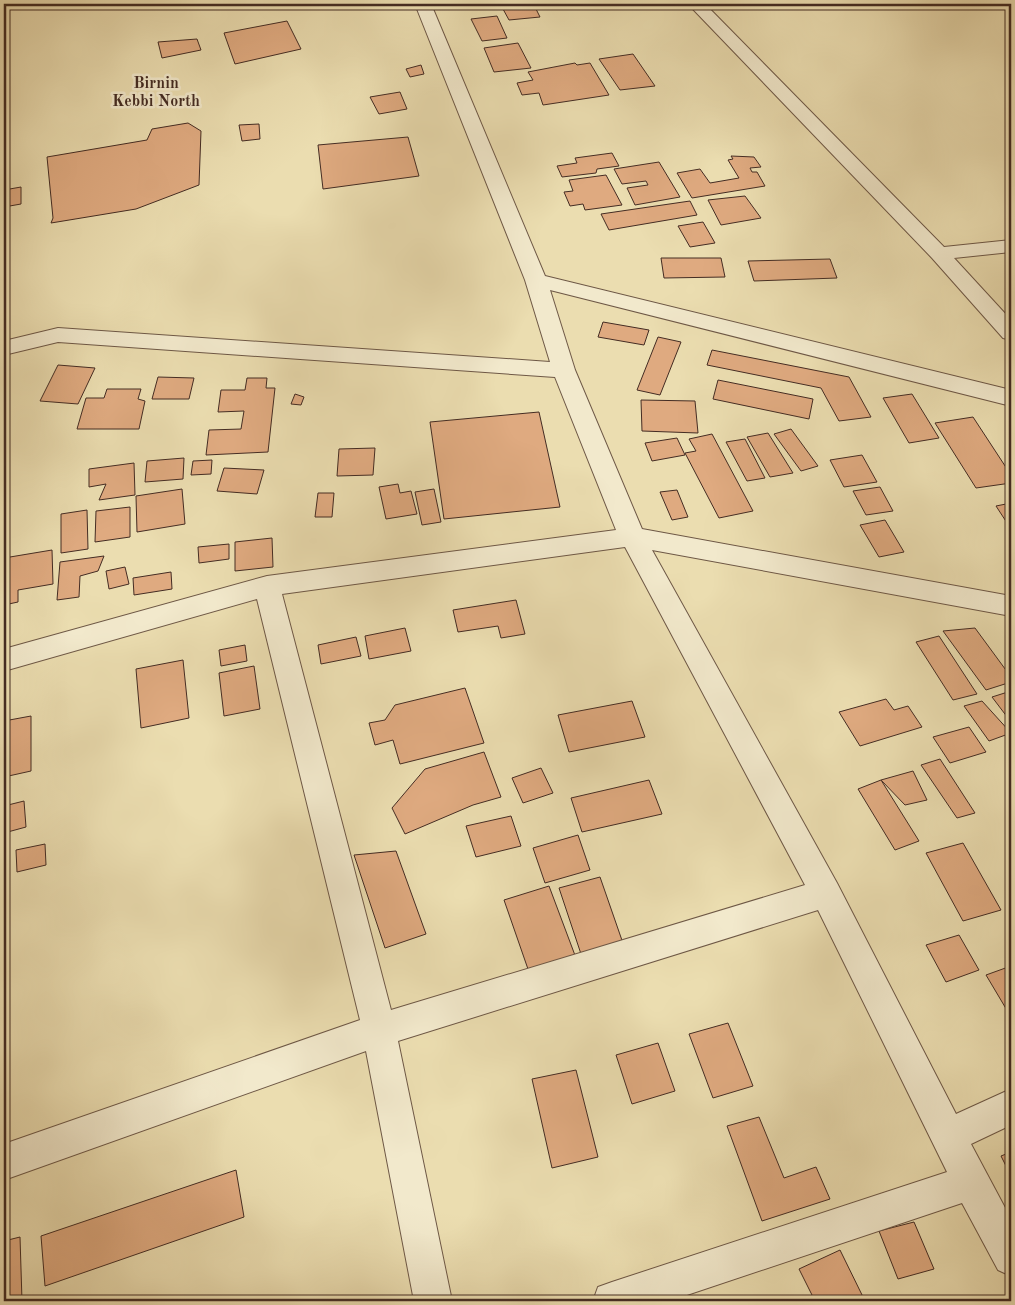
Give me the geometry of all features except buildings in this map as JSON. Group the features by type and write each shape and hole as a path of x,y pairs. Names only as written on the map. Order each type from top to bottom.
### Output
{"street":[{"path":"423,4 536,280 564,370 632,536 826,892 971,1182 1011,1257"},
{"path":"696,4 939,254 1011,333"},
{"path":"939,254 1011,246"},
{"path":"536,280 1011,398"},
{"path":"4,348 58,335 564,370"},
{"path":"4,660 267,586 632,536 1011,606"},
{"path":"267,586 378,1030 433,1301"},
{"path":"4,1162 378,1030 826,892"},
{"path":"948,1136 1011,1107"},
{"path":"612,1301 971,1182"}],"district":[{"name":"Birnin Kebbi North","path":"156,93"}]}
